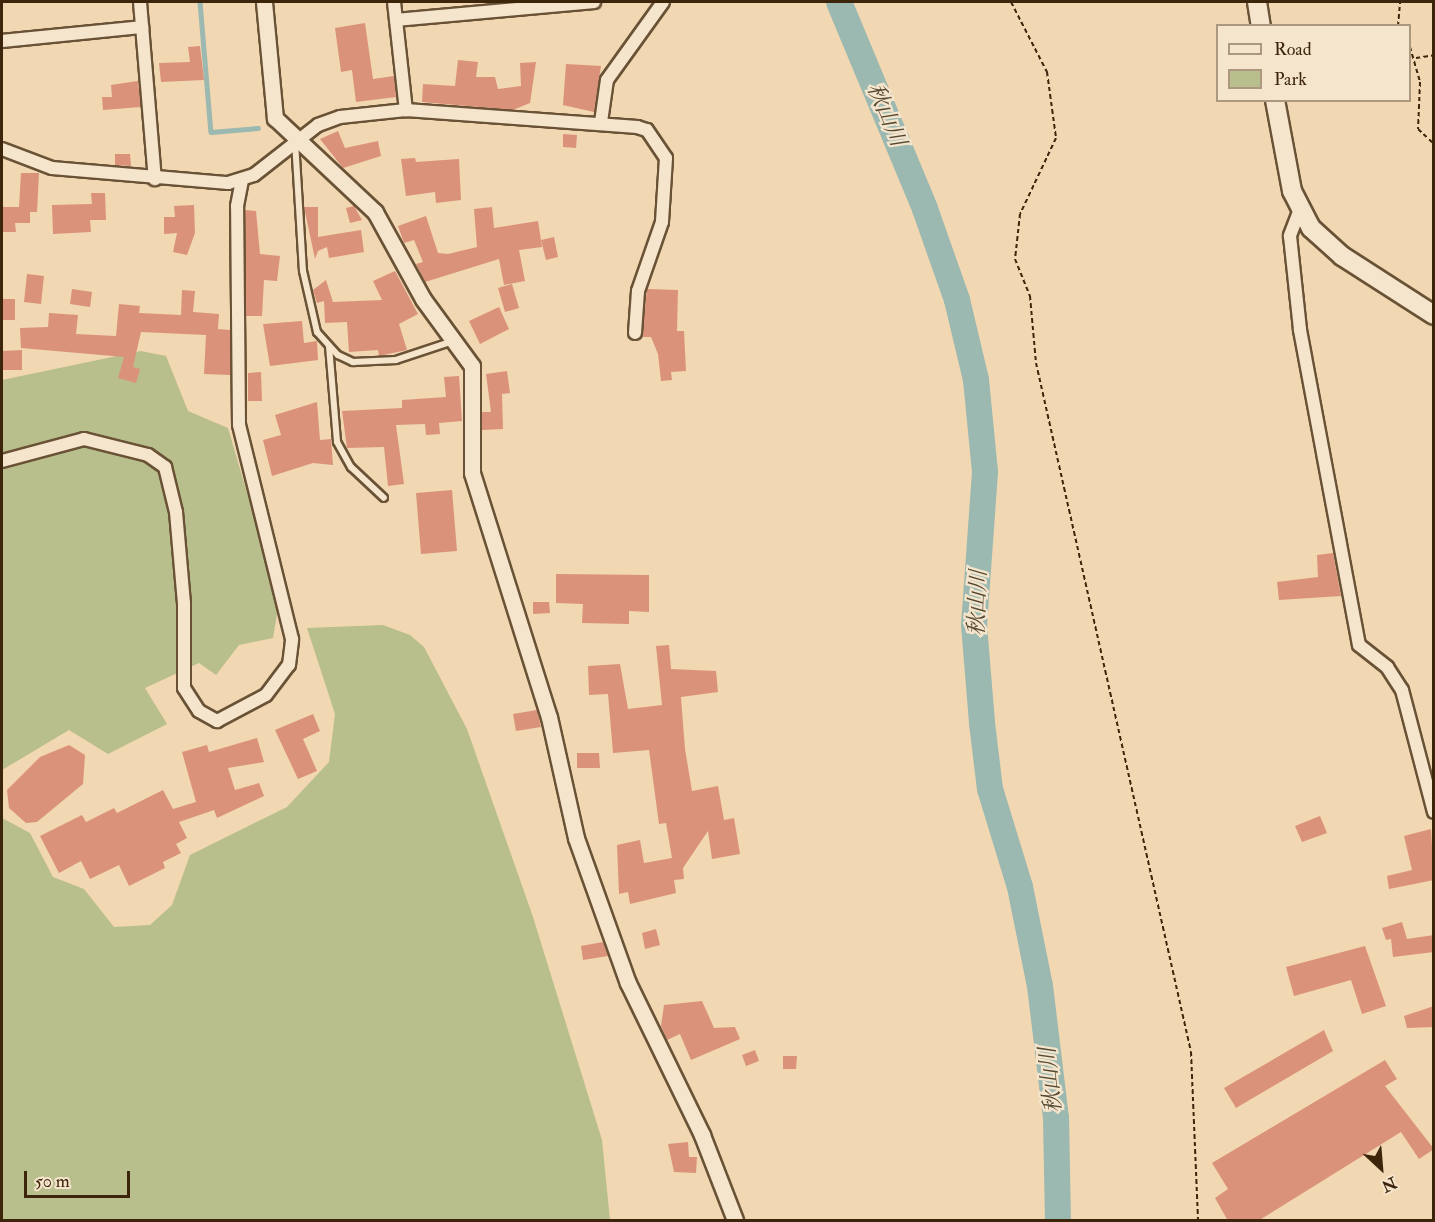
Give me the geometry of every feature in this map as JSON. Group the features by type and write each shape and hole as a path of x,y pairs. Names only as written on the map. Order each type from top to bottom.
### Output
{"main road":[{"path":"1257,2 1261,24"},
{"path":"1275,102 1299,212 1328,246 1434,315"}],"street":[{"path":"140,2 155,179"},
{"path":"264,2 275,118 295,141 375,212 423,299 472,366 472,473 549,717 576,838 628,983 702,1135 735,1221"},
{"path":"394,2 406,110"},
{"path":"396,20 515,5 594,2"},
{"path":"601,122 607,80 663,2"},
{"path":"2,41 142,27"},
{"path":"2,149 52,168 155,179 242,181 295,141 327,121 406,110 601,122 647,130 666,158 662,222 638,291 635,333"},
{"path":"2,460 84,439 148,455 165,467 179,546 184,688 199,711 217,721 266,695 289,665 292,639 239,425 237,206 242,181"},
{"path":"1299,212 1290,236 1300,330 1359,645 1387,667 1402,690 1434,812"}],"lane":[{"path":"295,141 303,271 317,332 329,345 353,362 396,360 455,341"},
{"path":"329,345 337,442 351,467 384,498"}],"path":[{"path":"1011,2 1047,72 1056,138 1020,214 1015,259 1030,297 1036,363 1189,1042 1198,1221"},
{"path":"1398,24 1400,2"},
{"path":"1411,50 1420,82 1418,129 1434,144"},
{"path":"1414,58 1434,55"}],"green space":[{"path":"141,351 166,356 188,411 228,428 279,602 273,638 239,645 216,675 199,663 145,688 167,724 108,754 69,730 2,770 2,380"},
{"path":"383,625 410,635 424,647 467,729 533,917 602,1140 610,1220 2,1220 2,818 30,833 53,877 84,889 114,927 150,925 172,905 190,855 287,807 329,762 335,714 307,628"}],"building":[{"path":"365,23 373,79 394,76 396,97 356,102 352,70 341,72 335,28"},
{"path":"200,46 204,80 161,82 159,63 190,62 188,47"},
{"path":"458,60 478,62 476,77 495,77 498,89 521,86 520,63 536,62 530,103 513,110 422,102 423,84 455,86"},
{"path":"566,64 601,66 594,112 563,105"},
{"path":"138,81 141,107 103,110 102,97 112,97 111,85"},
{"path":"338,131 345,148 378,141 381,156 343,168 320,139"},
{"path":"563,134 577,135 576,148 563,147"},
{"path":"115,154 130,154 131,166 115,165"},
{"path":"415,158 416,162 459,159 461,200 436,203 435,192 406,196 401,159"},
{"path":"21,173 39,173 37,212 30,212 30,223 15,223 16,232 2,232 2,207 19,207"},
{"path":"91,193 105,193 106,220 90,220 91,232 53,234 52,205 92,204"},
{"path":"194,205 195,233 187,255 173,252 177,233 164,234 164,217 175,217 174,206"},
{"path":"354,206 362,220 350,223 346,208"},
{"path":"304,207 318,207 318,237 361,230 364,252 329,258 327,247 318,251 315,259"},
{"path":"492,207 494,228 538,221 542,247 519,250 525,281 504,285 499,259 425,282 416,264 423,262 414,240 404,243 398,226 426,216 438,253 448,254 477,247 474,209"},
{"path":"245,210 256,211 260,254 280,256 277,281 264,280 262,316 246,316"},
{"path":"554,237 558,257 546,260 541,240"},
{"path":"395,271 418,314 399,324 407,350 379,356 378,350 349,352 347,322 325,323 324,301 317,303 313,290 326,280 333,302 382,300 373,281"},
{"path":"27,274 44,276 41,304 24,302"},
{"path":"512,284 519,308 505,312 498,288"},
{"path":"72,289 92,292 90,307 70,304"},
{"path":"647,289 678,290 677,331 684,331 686,371 671,372 672,380 661,381 658,354 651,337 642,337"},
{"path":"182,290 195,291 193,312 219,314 218,329 230,330 230,375 204,374 206,335 141,332 133,367 140,369 136,383 118,378 124,357 21,348 20,328 48,327 49,313 78,315 76,334 116,336 119,304 140,306 139,313 181,315"},
{"path":"2,299 15,299 15,320 2,320"},
{"path":"499,307 509,329 480,344 469,321"},
{"path":"302,321 304,343 317,341 318,360 270,366 263,324"},
{"path":"22,350 22,370 2,370 2,351"},
{"path":"507,371 510,393 502,394 503,429 482,430 482,412 491,412 486,374"},
{"path":"261,372 262,401 248,401 248,373"},
{"path":"459,376 462,421 439,423 440,434 426,435 425,424 396,425 404,484 388,486 384,447 347,448 342,411 402,408 402,400 446,397 444,377"},
{"path":"317,402 320,440 331,439 333,465 313,463 272,476 263,440 281,435 275,415"},
{"path":"452,490 457,551 421,554 416,493"},
{"path":"1333,553 1341,596 1279,600 1277,582 1318,577 1317,555"},
{"path":"556,574 649,575 649,612 629,611 629,624 582,623 583,604 556,603"},
{"path":"533,602 549,602 550,613 533,614"},
{"path":"669,645 671,669 716,671 718,692 681,697 685,749 692,791 718,786 724,820 734,818 740,854 712,859 708,831 683,868 684,879 674,880 676,893 630,904 628,892 619,894 617,845 640,840 644,863 672,858 666,823 659,824 649,750 613,753 608,694 589,695 588,666 620,664 628,709 662,705 656,646"},
{"path":"537,710 541,727 516,731 513,714"},
{"path":"313,714 320,731 303,739 317,771 298,779 275,730"},
{"path":"257,738 264,762 228,768 235,790 259,783 264,796 217,818 214,810 179,822 187,838 176,844 181,853 163,862 165,868 129,886 119,865 90,879 81,861 59,873 40,836 82,815 86,822 114,808 117,813 163,790 173,809 196,802 182,752 207,745 209,752"},
{"path":"69,745 85,755 83,784 37,822 26,823 9,808 7,790 40,757"},
{"path":"577,753 599,753 600,768 577,768"},
{"path":"1320,816 1327,833 1302,842 1295,826"},
{"path":"1431,829 1434,880 1389,889 1387,876 1412,870 1404,836"},
{"path":"1402,922 1407,939 1434,935 1434,952 1393,957 1391,939 1386,940 1382,928"},
{"path":"656,929 660,945 645,949 642,933"},
{"path":"603,942 608,956 583,960 581,946"},
{"path":"1365,946 1386,1006 1362,1014 1351,980 1294,996 1286,967"},
{"path":"702,1001 714,1028 735,1027 740,1039 691,1060 680,1034 667,1040 661,1026 664,1005"},
{"path":"1434,1006 1434,1027 1407,1028 1404,1016"},
{"path":"1324,1030 1333,1051 1236,1108 1224,1088"},
{"path":"755,1050 759,1061 746,1066 742,1055"},
{"path":"783,1056 797,1056 796,1069 783,1069"},
{"path":"1385,1060 1397,1079 1385,1086 1434,1149 1419,1159 1401,1132 1258,1221 1228,1221 1215,1198 1228,1189 1212,1163"},
{"path":"688,1142 689,1157 697,1157 696,1173 674,1172 668,1144"}],"waterway":[{"path":"200,2 211,132 258,128"},
{"name":"秋山川","path":"839,2 925,209 957,300 976,380 985,472 974,625 982,723 990,789 1020,887 1040,986 1056,1118 1058,1220"}]}
